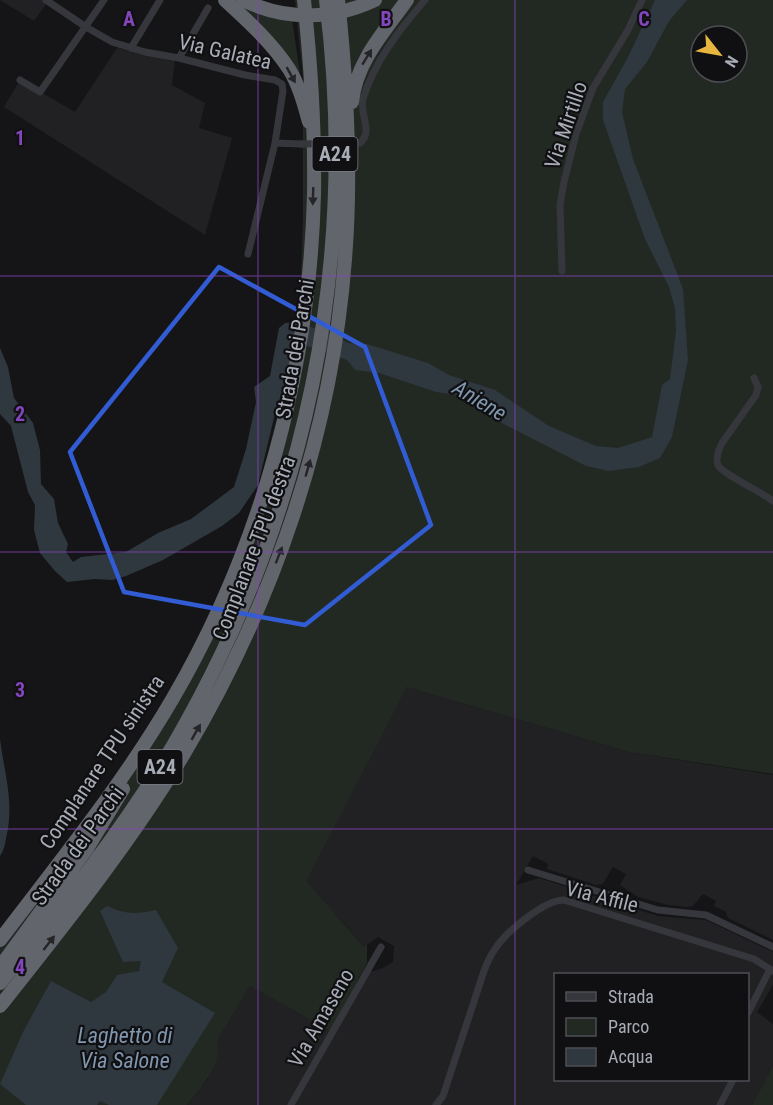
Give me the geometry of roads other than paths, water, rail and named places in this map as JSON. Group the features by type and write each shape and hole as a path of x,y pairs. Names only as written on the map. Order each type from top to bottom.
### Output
{"highway":[{"path":"225,0 250,23 290,70 298,88 307,141"},
{"path":"243,0 270,10 306,16 343,12 375,0"},
{"name":"Complanare TPU sinistra","path":"0,940 119,781 173,698 266,522 294,374 322,308 314,195 307,141 313,99 304,0"},
{"name":"Strada dei Parchi","path":"317,0 323,54 327,164 322,308"},
{"name":"Strada dei Parchi","path":"0,968 111,826 165,743 221,638 242,590 266,522 290,478 312,387 336,204 334,103 326,0"},
{"name":"Complanare TPU destra","path":"0,1006 98,879 149,808 184,753 241,646 290,524 320,424 322,308 345,257 349,176 343,51 338,0"},
{"path":"349,176 355,82 365,59 406,0"},
{"name":"Strada dei Parchi","path":"0,983 90,869 135,806 173,746 204,690 249,594 266,522"},
{"path":"0,968 88,847 160,727 173,698"}],"street":[{"name":"Via Galatea","path":"45,0 107,40 131,48 279,81 282,86 282,98 275,142"},
{"path":"20,80 40,92 104,0"},
{"path":"131,48 160,0"},
{"path":"248,254 275,142 360,143 367,133 362,107 372,78 383,56 425,0"},
{"name":"Via Mirtillo","path":"562,271 560,206 576,134 593,88 628,30 642,0"},
{"path":"179,58 208,8"},
{"path":"754,378 758,387 756,395 722,443 718,451 717,462 723,472 756,489 773,501"},
{"path":"528,870 658,910 706,915 773,947"},
{"name":"Via Affile","path":"436,1105 443,1096 484,971 492,954 502,941 547,904 564,900 754,959 772,970 749,1010"},
{"name":"Via Amaseno","path":"291,1105 381,947"},
{"path":"720,1105 733,1081"}],"water":[{"name":"Aniene","path":"655,0 687,0 669,21 647,62 625,89 622,112 633,159 683,289 688,360 672,437 660,458 639,467 609,471 586,466 492,418 457,395 436,392 379,373 355,370 347,360 299,343 287,384 277,405 258,485 239,513 222,526 163,560 126,576 112,580 67,582 55,571 40,553 34,530 35,505 28,492 11,426 0,414 0,348 8,367 14,398 33,423 40,450 41,484 54,499 58,523 68,544 66,552 73,562 81,557 126,552 158,533 191,519 234,487 246,449 256,402 254,387 270,376 279,328 285,323 297,322 336,336 348,343 367,344 428,363 449,375 495,390 549,426 596,446 618,448 652,437 662,385 670,379 676,331 675,308 669,287 645,239 603,120 603,102 627,59"},
{"path":"0,739 8,786 9,822 4,848 0,856"},
{"name":"Laghetto di Via Salone","path":"107,906 132,913 156,910 178,948 162,982 215,1013 157,1105 109,1105 100,1101 97,1105 26,1105 0,1084 23,1032 51,981 91,1002 106,992 117,975 139,971 141,961 123,962 100,911"}]}
